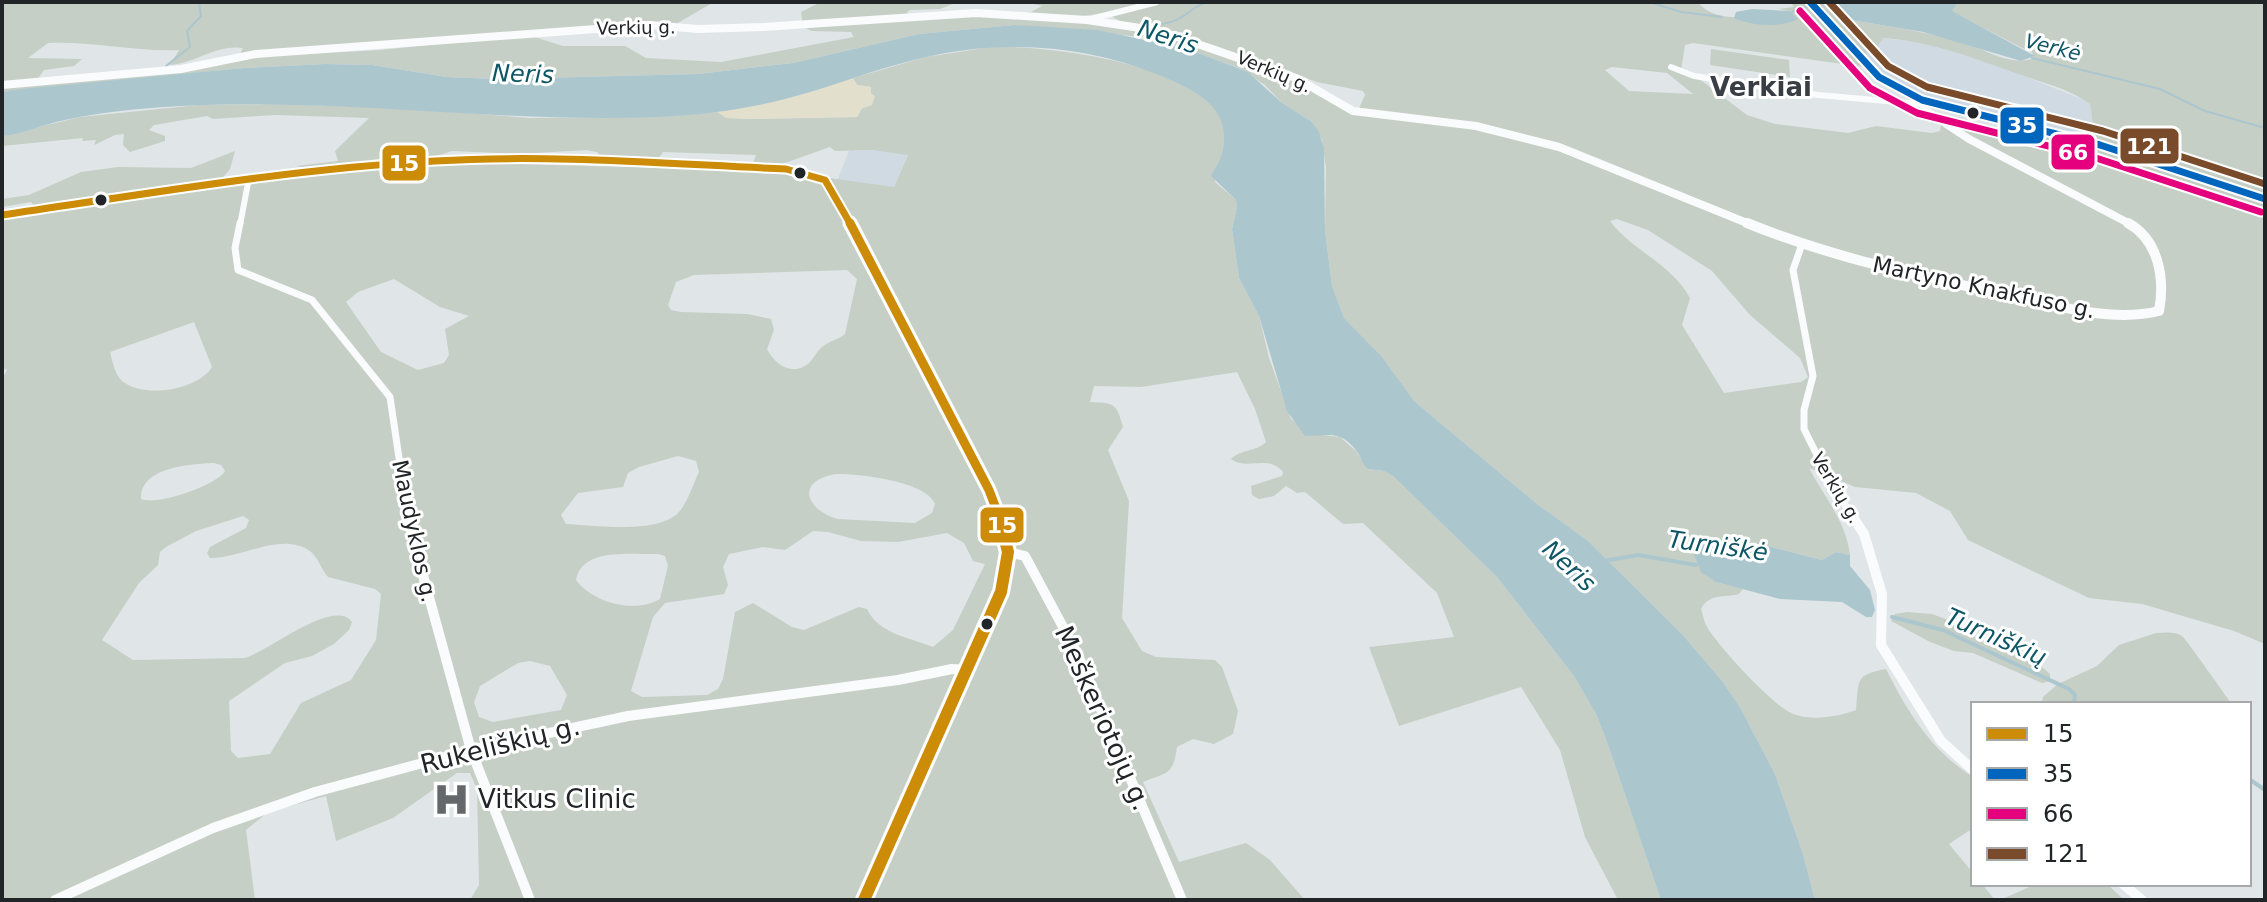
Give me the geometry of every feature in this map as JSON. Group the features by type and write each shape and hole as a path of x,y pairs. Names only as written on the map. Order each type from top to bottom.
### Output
{"main road":[{"path":"1810,2 1879,77 1922,102 2100,145 2265,199"},
{"name":"Verkių g.","path":"2,85 194,68 256,54 368,48 627,26 754,28 964,13 1087,20 1155,30 1240,57 1308,83 1335,103 1353,111 1476,126 1559,147 1802,244"},
{"name":"Martyno Knakfuso g.","path":"1802,244 2020,299 2123,315 2150,315 2159,311 2160,277 2155,252 2139,229 1969,139 1925,110 1922,102"}],"street":[{"path":"1087,20 1157,2"},
{"path":"1671,67 1694,76 1818,95 1922,102"},
{"path":"2,215 344,167 497,159 786,169 818,177 829,185 875,266 989,490 1004,530 1008,552 1001,592 864,900"},
{"name":"Maudyklos g.","path":"249,178 235,248 238,270 312,300 390,397 403,499 471,750 530,900"},
{"name":"Verkių g.","path":"1802,244 1793,270 1813,376 1804,410 1804,429 1831,483 1864,534 1882,594 1881,645 1941,741 1971,768"},
{"name":"Meškeriotojų g.","path":"1008,552 1025,556 1078,655 1182,900"},
{"name":"Rukeliškių g.","path":"55,900 213,828 315,792 471,750 628,716 868,685 952,669 967,670"},
{"path":"2125,886 2142,900"}],"shaded area":[{"path":"2,2 714,2 676,24 240,54 243,48 233,48 170,65 179,50 48,43 28,58 82,59 74,66 44,70 37,80 2,83"},
{"path":"821,2 958,2 940,9 910,10 907,12 910,18 1031,12 1042,6 1026,2 1698,2 1717,15 1742,18 1793,12 1778,9 1794,7 1790,2 1807,2 1864,67 1693,43 1685,45 1681,71 1702,81 1747,115 1775,124 1848,133 1876,126 1932,133 1940,131 1941,124 1953,117 1961,118 1991,127 2084,143 2265,202 2265,644 2234,631 2142,604 2089,598 1968,540 1950,511 1916,493 1855,487 1809,468 1839,520 1850,555 1836,552 1822,560 1760,544 1716,582 1743,589 1739,594 1708,600 1701,609 1706,625 1758,686 1780,706 1796,715 1822,717 1856,710 1860,680 1868,674 1886,669 1903,701 1933,743 1971,776 1971,829 1949,844 1971,871 1971,886 1984,886 1995,900 1815,900 1803,854 1775,774 1723,682 1682,634 1587,540 1537,504 1414,401 1373,348 1344,318 1332,286 1325,231 1326,168 1322,139 1311,121 1282,103 1265,85 1241,69 1188,49 1142,37 1014,25 919,34 793,63 698,74 495,79 447,77 372,65 325,64 244,68 2,92 2,87 192,70 255,57 380,50 528,35 563,46 625,46 646,58 721,62 854,37 851,32 812,31 803,27 801,12","holes":["1105,13 1122,22 1152,27 1213,45 1317,82 1363,91 1365,95 1357,113 1351,112 1305,85 1264,67 1177,38 1082,16","1612,67 1667,73 1693,94 1629,91 1605,70","1617,219 1648,230 1712,271 1750,315 1800,358 1808,377 1801,382 1724,393 1682,325 1690,298 1673,276 1618,231 1610,221"]},
{"path":"1817,2 1841,2 1836,3 1845,19 1930,34 2021,61 2034,58 2032,53 1951,11 1958,2 2265,2 2265,195 2095,141 2090,104 2057,87 1970,57 1901,40 1883,38 1877,54 1864,53"},
{"path":"1883,38 1925,43 1999,66 2084,100 2090,104 2095,141 1928,99 1881,74 1864,53 1879,53 1877,46"},
{"path":"991,47 1015,47 1115,61 1180,83 1204,98 1220,116 1224,140 1215,182 1236,200 1232,229 1239,278 1259,316 1269,358 1291,419 1314,434 1340,437 1356,451 1368,469 1393,476 1497,577 1574,676 1597,716 1661,900 1618,900 1585,837 1560,750 1521,687 1399,726 1369,647 1454,637 1437,593 1363,523 1343,524 1305,492 1297,493 1286,486 1274,496 1259,499 1252,495 1251,486 1282,476 1283,472 1271,464 1244,464 1231,459 1266,442 1255,409 1237,372 1141,387 1094,386 1090,402 1113,406 1123,427 1108,450 1129,501 1122,618 1142,651 1156,657 1215,660 1222,667 1238,711 1233,734 1214,744 1193,739 1177,747 1168,772 1143,782 1179,862 1246,843 1270,860 1305,900 470,900 479,885 477,789 470,773 457,773 393,818 336,841 326,796 268,812 246,830 255,900 2,900 2,379 7,370 2,368 2,219 318,173 478,163 778,171 894,187 908,155 872,150 835,151 830,147 785,163 753,163 756,155 663,152 658,159 644,162 604,161 597,152 586,150 519,154 452,151 428,159 395,157 304,168 296,166 338,161 335,151 369,118 275,115 213,119 207,116 154,125 149,130 165,136 165,141 130,152 123,145 124,134 94,145 96,140 82,141 83,138 2,146 2,136 80,117 199,105 288,104 434,110 529,118 649,117 717,112 742,119 857,117 871,93 871,87 857,85 853,78 926,57","holes":["847,270 857,279 845,334 825,345 809,363 797,369 780,364 767,349 774,330 771,319 747,314 671,310 668,305 676,282 694,275","394,279 440,307 469,316 445,329 449,355 444,363 418,370 381,352 346,302 358,292","194,322 212,367 195,381 156,391 132,387 122,381 110,352","678,456 696,461 699,472 688,498 679,512 669,519 656,524 609,527 566,524 561,515 578,493 623,487 628,473 639,467","214,463 221,465 225,471 210,483 185,493 159,500 141,499 143,488 149,480 168,469","837,474 876,477 906,484 929,496 935,504 932,513 915,523 838,519 827,515 812,502 809,495 815,482","243,516 249,520 246,528 210,547 207,553 210,558 286,544 310,551 328,577 375,589 381,594 376,640 351,680 301,703 270,754 238,758 231,751 229,701 285,663 312,656 334,644 349,630 352,622 343,616 331,616 245,658 133,660 102,640 139,583 158,565 160,552 196,531","813,531 861,541 898,542 947,533 964,543 973,561 985,564 953,630 933,647 887,629 867,609 859,607 804,630 792,627 753,603 735,612 723,679 718,689 707,695 642,697 631,691 653,617 665,603 724,594 728,585 723,567 729,554 763,547 785,550","610,555 665,556 668,566 660,599 639,606 615,604 593,595 576,580 580,569 588,562","530,661 550,666 567,695 561,710 493,722 479,717 474,702 480,686 518,663"]},
{"path":"1711,49 1789,60 1790,77 1710,65"},
{"path":"235,151 230,169 221,180 35,207 31,202 2,207 2,199 29,195 81,172 118,167 191,168"},
{"path":"849,151 908,154 894,187 837,181"},
{"path":"1895,614 1932,614 1956,623 1975,637 2035,661 2050,674 2050,681 2042,683 1973,653 1954,651 1930,642 1891,621"},
{"path":"2156,633 2182,636 2231,702 2042,702 2058,684 2097,666 2119,645"},
{"path":"2032,886 2109,886 2124,900 2000,900"}],"sand":[{"path":"853,78 857,85 871,87 871,93 875,96 872,105 861,109 857,117 742,119 726,118 717,112 784,99"}],"water":[{"path":"1841,2 1958,2 1952,11 2035,56 2021,61 1923,32 1845,19 1833,14 1831,7"},
{"path":"1752,9 1789,11 1798,19 1766,25 1734,18 1736,12"},
{"name":"Neris","path":"1014,25 1097,30 1188,49 1248,72 1282,103 1311,121 1319,132 1324,148 1325,231 1332,286 1344,318 1381,356 1414,401 1537,504 1587,540 1682,634 1723,682 1775,774 1803,854 1815,900 1661,900 1597,716 1574,676 1497,577 1393,476 1368,469 1352,445 1340,437 1305,436 1287,411 1259,316 1239,278 1232,229 1236,200 1211,176 1224,142 1223,127 1218,115 1200,96 1159,75 1099,56 1007,47 945,53 897,64 781,100 688,115 544,117 317,106 203,105 99,114 2,136 2,92 21,89 244,68 325,64 372,65 447,77 495,79 698,74 793,63 919,34"},
{"path":"1716,539 1760,544 1822,560 1836,552 1850,555 1850,566 1870,590 1875,610 1872,617 1866,617 1842,602 1780,599 1716,582 1701,572 1693,552 1703,542"}],"waterway":[{"path":"166,66 190,47 187,31 201,16 199,2"},
{"name":"Verkė","path":"1141,26 1171,22 1208,2"},
{"name":"Verkė","path":"1649,2 1681,12 1722,17"},
{"name":"Verkė","path":"1789,13 1807,7"},
{"name":"Verkė","path":"2032,58 2160,89 2205,111 2265,128"},
{"name":"Turniškė","path":"1603,561 1638,555 1696,565"},
{"name":"Turniškių","path":"1892,617 1943,630 2069,689 2075,695 2074,702"},
{"name":"Turniškių","path":"2251,780 2265,790"}],"transit line":[{"name":"35","path":"1810,2 1879,77 1922,100 2100,145 2265,199"},
{"name":"121","path":"1829,2 1888,66 1927,87 2103,131 2265,184"},
{"name":"66","path":"1800,11 1870,88 1917,113 2096,158 2261,212"},
{"name":"15","path":"2,215 272,176 479,159 566,159 786,169 825,180 875,266 989,490 1004,530 1008,552 1001,592 864,900"}],"place":[{"name":"Vitkus Clinic","path":"452,799"}],"district":[{"name":"Verkiai","path":"1761,87"}]}
